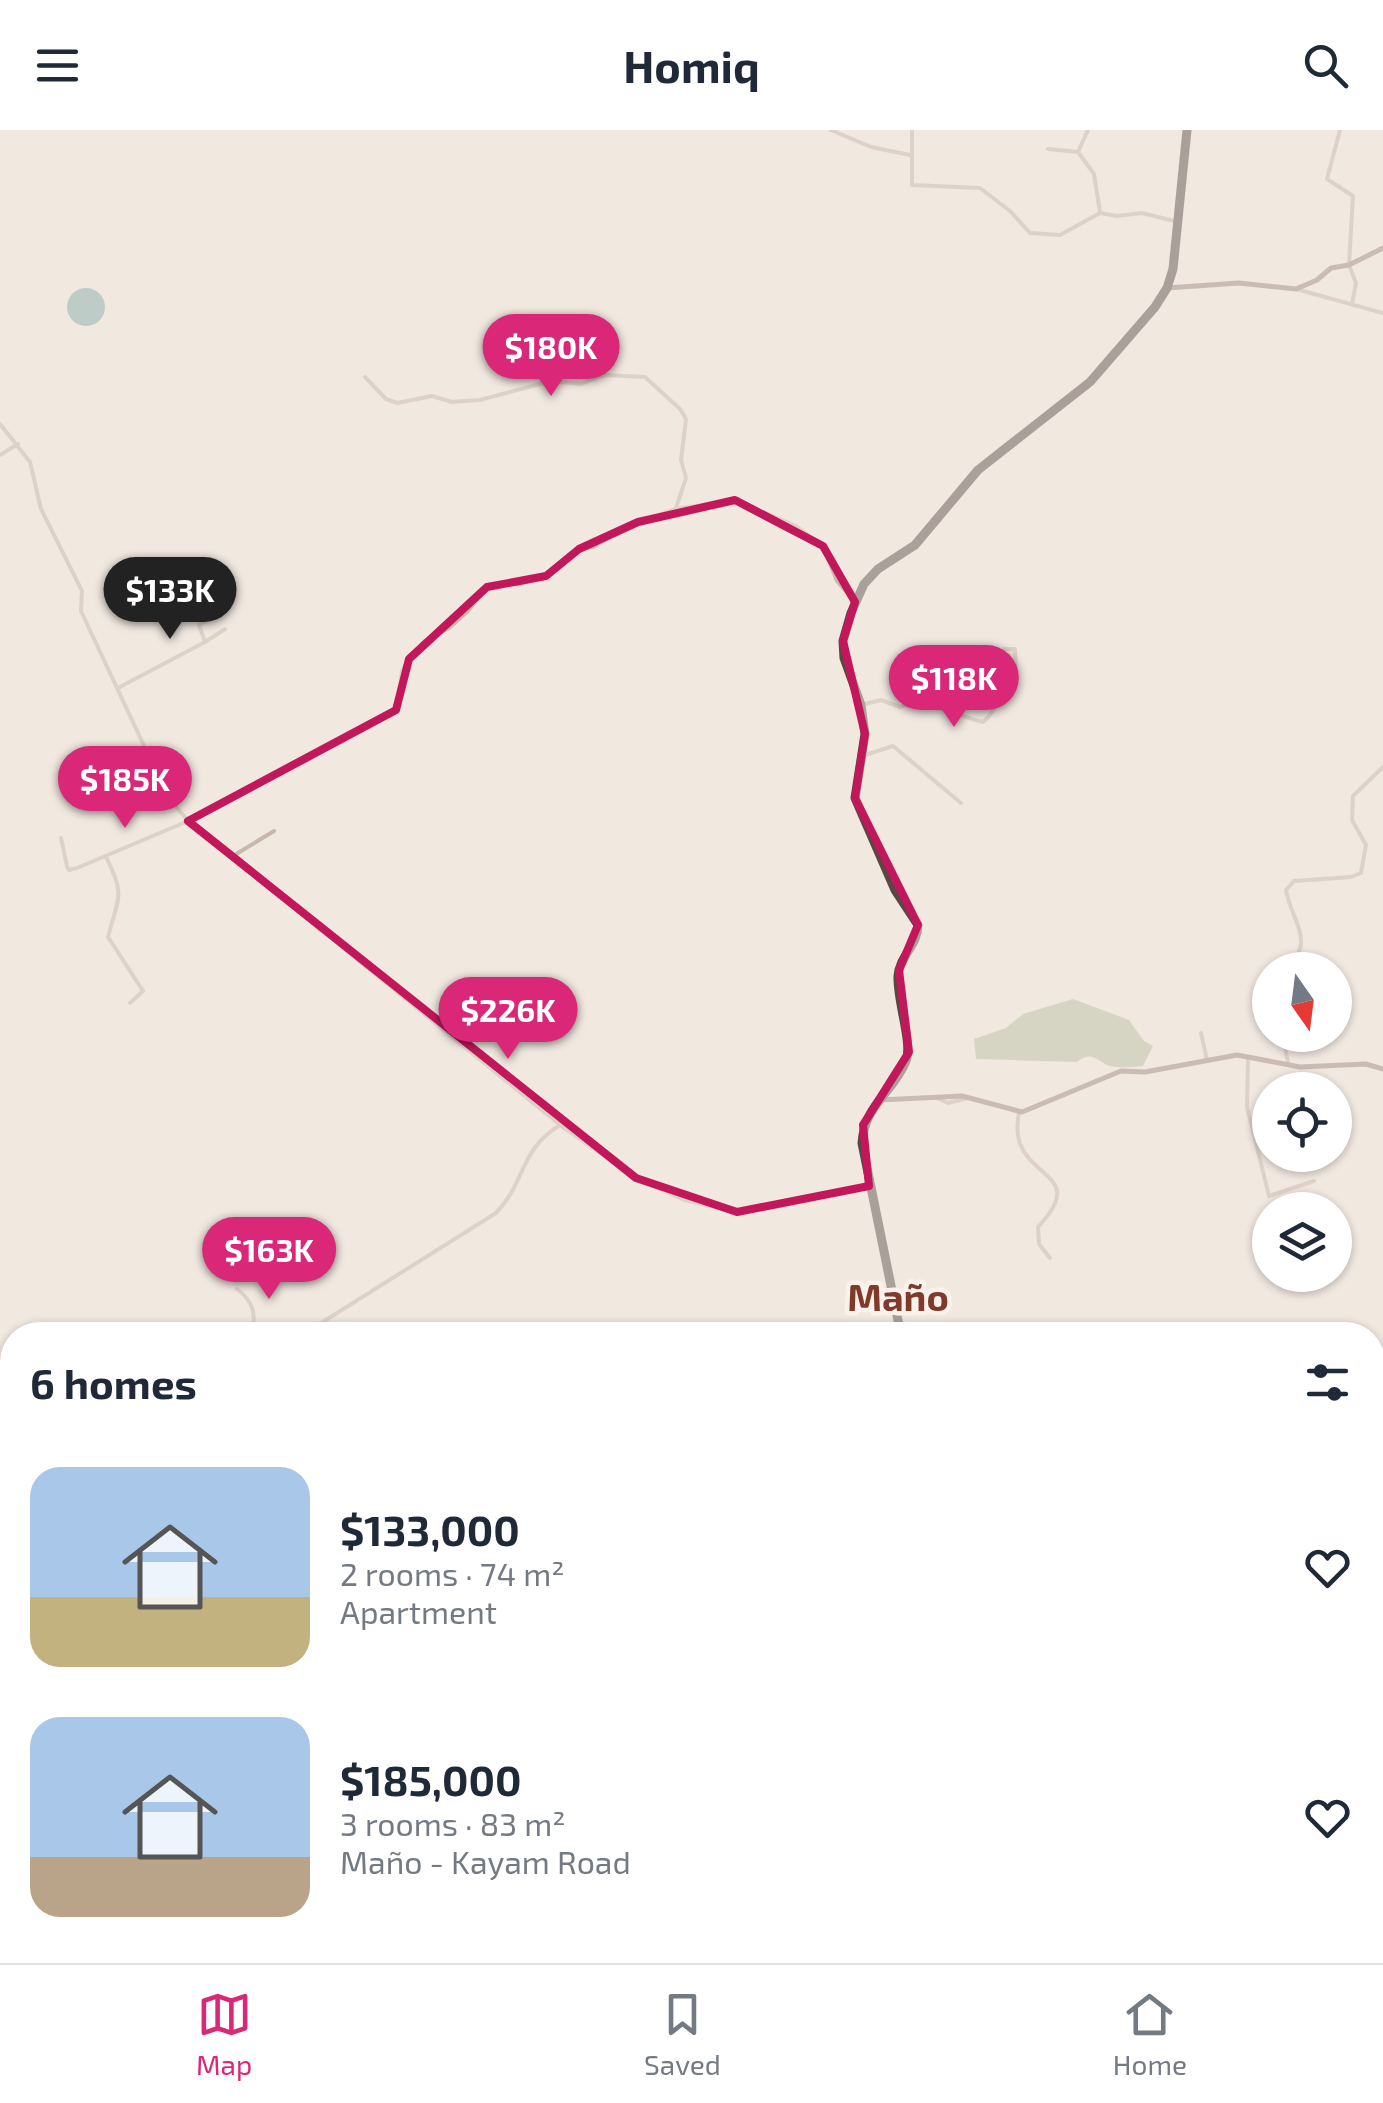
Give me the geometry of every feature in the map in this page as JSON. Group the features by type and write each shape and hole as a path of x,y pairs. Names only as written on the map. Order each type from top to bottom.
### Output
{"highway":[{"path":"898,1322 863,1159 863,1126 877,1100 896,1081 909,1052 899,1009 899,970 916,940 918,925 895,890 857,805 856,786 866,734 861,704 844,658 843,641 864,584 878,569 914,545 978,470 1090,382 1168,288 1174,269 1187,130"}],"street":[{"path":"831,130 871,147 910,155"},
{"path":"912,130 912,184 980,188 1030,233 1060,236 1100,213 1142,214 1179,222"},
{"path":"1078,152 1088,130"},
{"path":"1340,130 1327,179 1353,196 1350,265 1356,283 1352,304"},
{"path":"1048,149 1078,152 1094,174 1100,213"},
{"path":"1296,290 1332,268 1350,265 1383,248"},
{"path":"1168,288 1239,282 1296,290 1383,312"},
{"path":"365,377 386,399 397,403 432,396 452,402 480,400 550,382 581,384 604,374 645,377 686,419 681,460 686,478 676,509"},
{"path":"0,424 30,462 41,509 82,591 81,611 168,797 188,820 560,1125 636,1178 684,1200 728,1211 870,1186"},
{"path":"0,455 18,444"},
{"path":"62,838 69,870 106,857 188,820 393,712 402,671 409,659 424,641 450,628 487,587 546,576 580,549 593,547 622,528 676,509 735,500 796,526 823,546 837,581 856,602"},
{"path":"206,642 199,625 218,614"},
{"path":"117,688 224,629"},
{"path":"861,704 880,700 900,707 910,703 983,722 998,703 1004,649 1015,649 1016,676"},
{"path":"862,756 894,746 961,804"},
{"path":"1295,952 1302,930 1288,905 1286,890 1294,881 1360,873 1366,846 1352,820 1354,796 1383,767"},
{"path":"233,856 274,831"},
{"path":"106,857 120,896 108,937 143,991 130,1003"},
{"path":"1201,1033 1207,1060"},
{"path":"1286,1052 1288,1063"},
{"path":"877,1100 968,1098 1019,1112 1121,1071 1145,1072 1237,1056 1318,1068 1374,1064 1383,1068"},
{"path":"1248,1058 1247,1107 1269,1196 1314,1181"},
{"path":"1019,1112 1017,1132 1021,1147 1054,1183 1058,1197 1053,1211 1038,1227 1039,1244 1050,1258"},
{"path":"323,1322 496,1213 516,1186 533,1146 560,1125"},
{"path":"237,1288 254,1309 253,1322"}],"highlighted area":[{"path":"735,500 823,546 855,602 843,641 865,734 855,798 918,925 899,970 909,1052 863,1125 869,1186 737,1212 636,1178 188,821 396,710 409,659 487,587 546,576 579,549 638,522"}],"green space":[{"path":"1073,999 1129,1020 1144,1041 1153,1046 1143,1066 1111,1066 1089,1057 1077,1062 976,1059 974,1039 1006,1028 1023,1014"}],"water":[{"path":"86,288 99,294 105,307 99,320 86,326 73,320 67,307 73,294"}],"district":[{"name":"Maño","path":"898,1298"}]}
